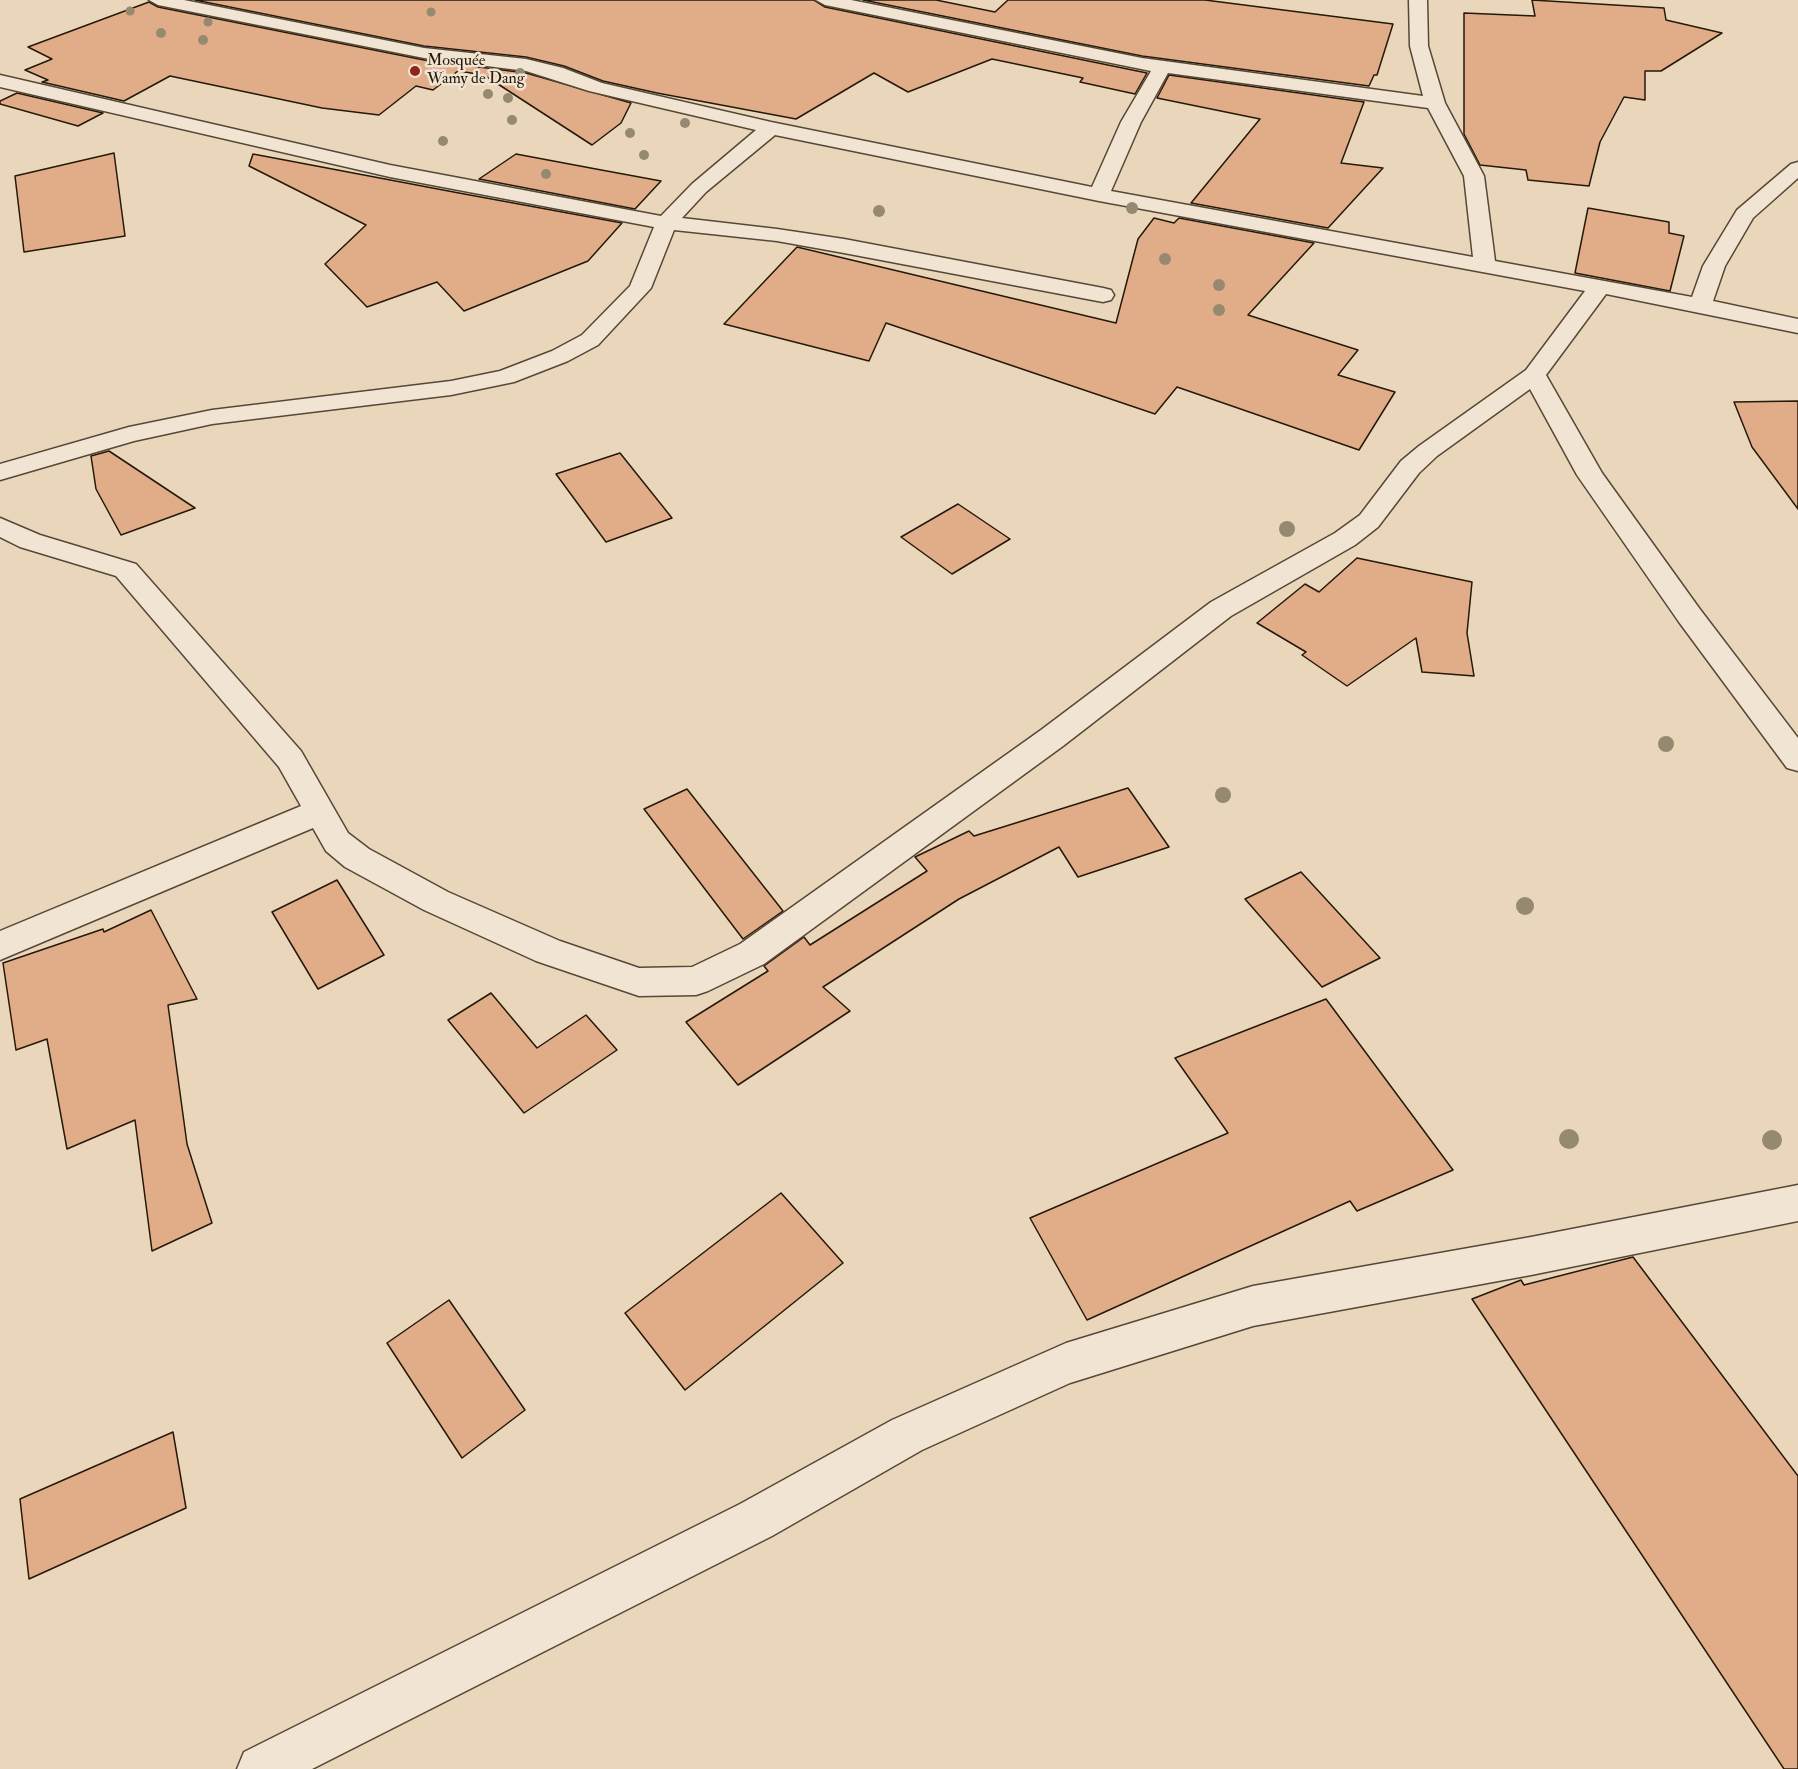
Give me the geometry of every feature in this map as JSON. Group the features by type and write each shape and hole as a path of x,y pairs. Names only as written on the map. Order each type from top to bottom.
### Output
{"street":[{"path":"158,0 424,52 526,65 556,72 596,87 771,128 1099,195 1700,305 1798,326"},
{"path":"825,0 1162,67 1435,103"},
{"path":"1418,0 1419,46 1435,103 1474,177 1485,267"},
{"path":"1099,195 1131,122 1162,67"},
{"path":"0,81 390,171 666,223 788,236 1103,295"},
{"path":"0,472 129,435 212,417 286,406 417,393 506,377 560,356 590,340 603,328 640,288 666,223 699,188 771,128"},
{"path":"1700,305 1714,266 1744,214 1798,168"},
{"path":"0,526 30,542 126,570 290,759 318,812 345,851 436,901 548,951 639,982 696,981 752,954 1052,738 1221,609 1345,539 1369,521 1410,467 1428,451 1534,375 1599,288"},
{"path":"1534,375 1590,475 1689,615 1798,760"},
{"path":"0,946 318,812"},
{"path":"261,1769 756,1520 907,1435 1066,1364 1253,1306 1531,1256 1798,1203"}],"building":[{"path":"195,0 814,0 825,7 1147,73 1135,94 1080,82 1083,78 992,59 908,92 874,73 796,119 603,81 564,66 526,57 424,46"},
{"path":"863,0 936,0 995,12 1008,0 1205,0 1393,24 1377,75 1374,75 1369,86 1142,56"},
{"path":"1532,0 1664,8 1666,20 1722,33 1661,71 1645,71 1645,100 1624,97 1600,142 1589,186 1528,180 1526,170 1480,165 1464,134 1464,13 1535,16"},
{"path":"149,2 158,7 424,60 526,73 631,103 621,123 592,145 484,75 458,71 433,90 416,86 379,115 322,108 170,76 124,101 42,82 48,80 25,70 52,59 28,47"},
{"path":"1169,75 1364,102 1341,163 1383,168 1328,228 1191,203 1260,119 1157,98"},
{"path":"17,93 103,113 78,126 0,104 0,101"},
{"path":"114,153 125,236 24,252 15,176"},
{"path":"253,154 622,223 588,261 464,311 437,282 367,307 325,264 366,225 249,166"},
{"path":"516,154 661,181 635,209 479,179"},
{"path":"1588,208 1669,222 1669,233 1684,236 1670,291 1575,273"},
{"path":"1154,218 1174,223 1179,218 1314,243 1248,315 1358,350 1338,375 1395,392 1359,450 1177,387 1155,414 886,323 869,361 724,324 797,247 1116,323 1138,239"},
{"path":"1798,401 1798,509 1752,447 1734,402"},
{"path":"109,451 195,508 121,535 96,489 91,456"},
{"path":"620,453 672,518 606,542 556,474"},
{"path":"958,504 1010,539 952,574 901,537"},
{"path":"1357,558 1472,582 1467,633 1474,676 1422,672 1416,638 1347,686 1302,655 1306,652 1257,623 1305,584 1319,592"},
{"path":"1128,788 1169,847 1078,877 1059,847 959,899 823,987 850,1011 738,1085 686,1022 768,971 764,966 804,937 810,945 927,871 915,857 969,831 974,836"},
{"path":"687,789 783,911 743,939 644,809"},
{"path":"1301,872 1380,958 1322,987 1245,899"},
{"path":"337,880 384,955 318,989 272,912"},
{"path":"151,910 197,999 168,1005 187,1144 212,1223 152,1251 135,1120 67,1149 47,1039 16,1050 3,963 103,929 104,932"},
{"path":"491,993 537,1048 586,1015 617,1050 524,1113 448,1020"},
{"path":"1326,999 1453,1170 1357,1211 1350,1201 1087,1320 1030,1218 1228,1133 1175,1058"},
{"path":"781,1193 843,1263 685,1390 625,1313"},
{"path":"1633,1257 1798,1476 1798,1769 1784,1769 1472,1299 1521,1280 1524,1285"},
{"path":"449,1300 525,1410 462,1458 387,1343"},
{"path":"173,1432 186,1508 29,1579 20,1499"}],"place":[{"name":"Mosquée Wamy de Dang","path":"415,71"}]}
